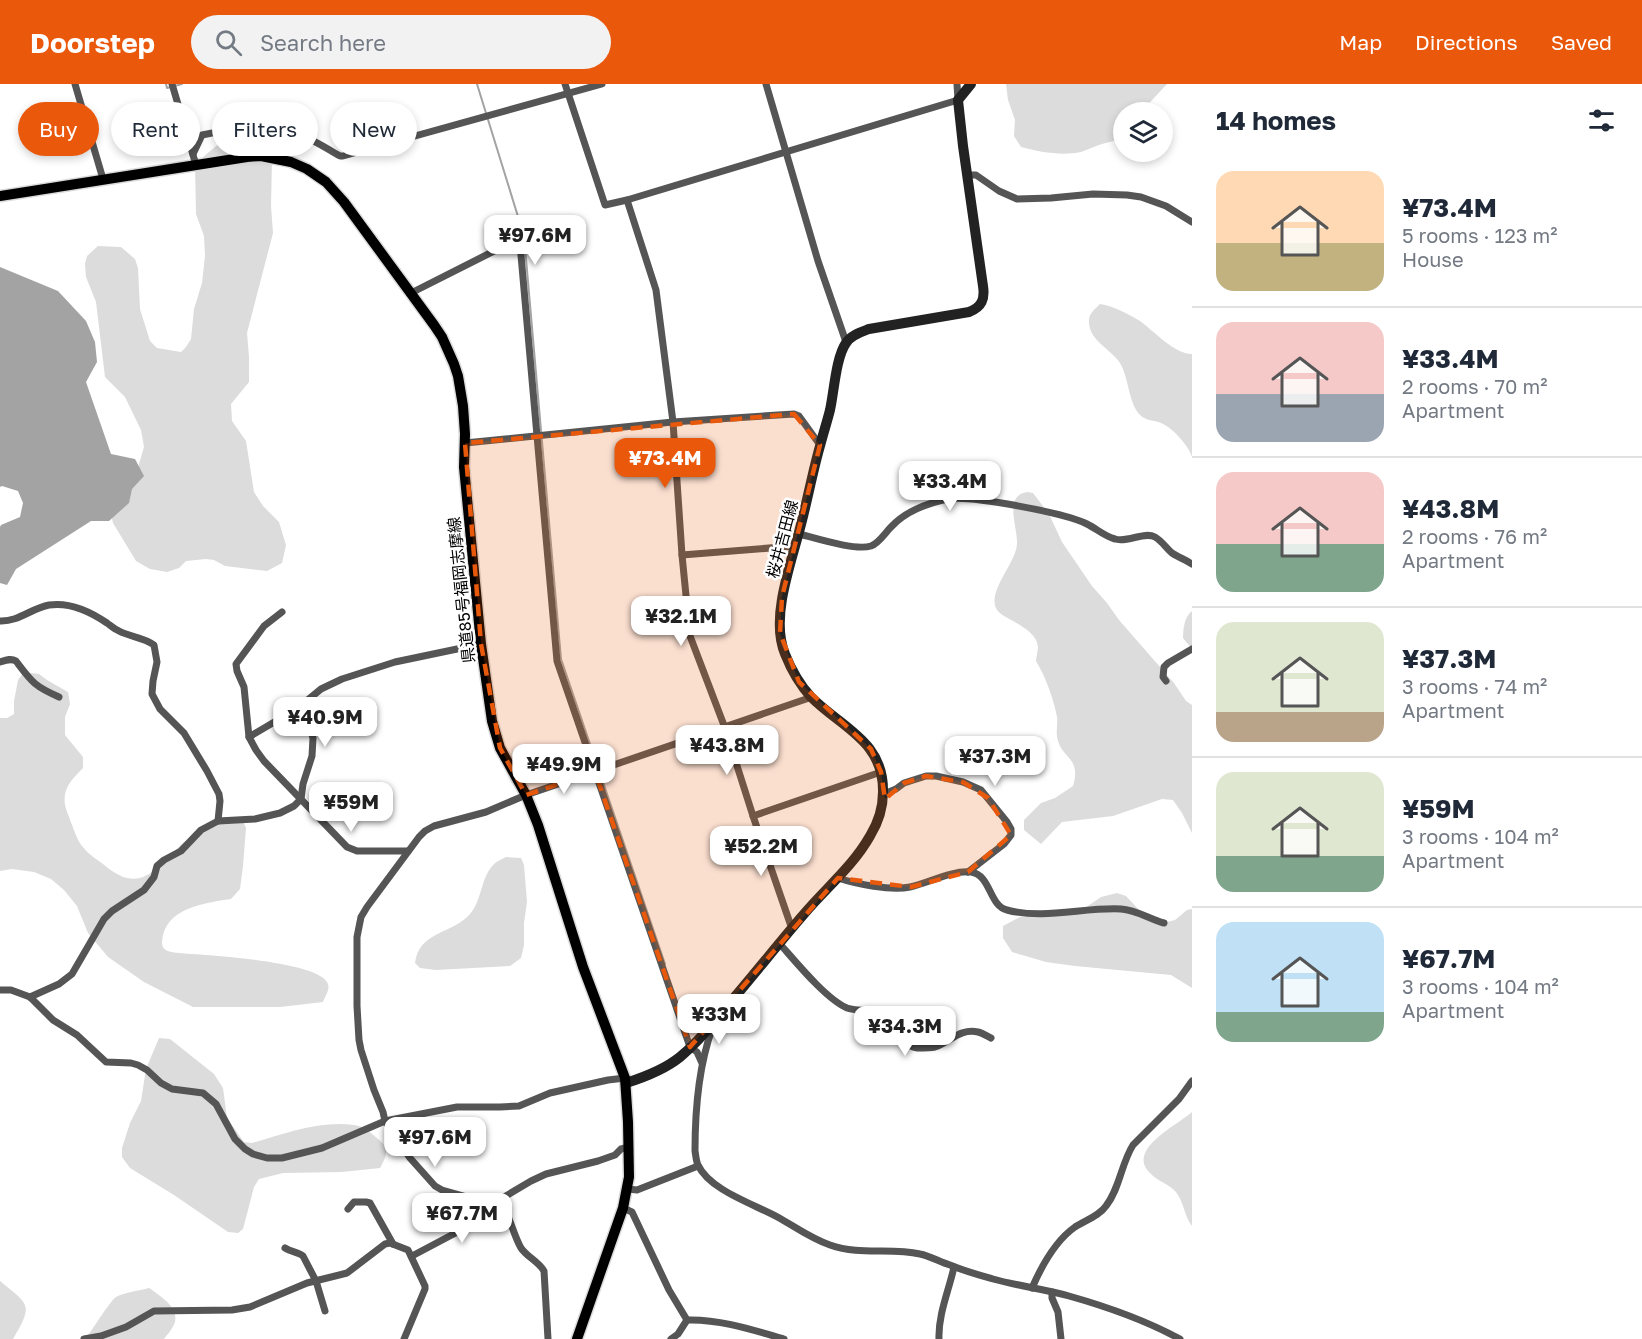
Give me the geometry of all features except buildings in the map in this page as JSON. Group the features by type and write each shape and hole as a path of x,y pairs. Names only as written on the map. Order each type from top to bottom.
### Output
{"main road":[{"path":"846,342 856,333 869,329 969,312 977,309 982,303 984,296 958,100 971,84"},
{"name":"県道85号福岡志摩線","path":"0,196 103,179 195,159 261,156 291,162 326,182 344,202 442,337 454,364 463,399 464,466 481,644 487,690 498,740 526,795 538,825 583,967 625,1080 628,1189 577,1339"},
{"name":"桜井吉田線","path":"625,1080 651,1074 668,1065 690,1047 715,1021 859,853 870,837 882,809 884,794 882,772 871,749 855,732 812,697 799,682 784,651 780,633 782,597 846,342"}],"street":[{"path":"75,84 103,179"},
{"path":"172,84 195,159"},
{"path":"565,84 605,205 958,100 957,84"},
{"path":"195,159 202,135 230,129 265,129 300,135 343,156 602,84"},
{"path":"766,84 818,261 846,342"},
{"path":"968,175 976,175 999,191 1017,199 1094,194 1141,197 1166,206 1192,222"},
{"path":"627,200 656,290 673,422 690,636 725,728 792,929"},
{"path":"411,293 514,241 520,244 557,661 690,1047 697,1052 702,1063"},
{"path":"465,443 673,422 794,414 800,416 820,445"},
{"path":"799,534 860,547 872,545 915,508 957,498 1029,509 1067,518 1086,524 1118,540 1154,536 1170,552 1192,564"},
{"path":"682,555 795,546"},
{"path":"0,621 10,620 50,605 63,605 92,614 115,629 154,645 157,662 153,681 154,700 167,717 184,733 211,778 219,794 218,821"},
{"path":"282,612 264,626 236,664 246,698 249,737 264,760 347,847 357,851 408,851"},
{"path":"249,737 298,708 321,689 342,679 395,662 481,644"},
{"path":"1166,681 1163,677 1164,667 1192,650"},
{"path":"0,662 13,659 39,688 59,697"},
{"path":"548,1339 544,1271 540,1264 522,1249 504,1207 496,1202 442,1190 435,1186 410,1158 385,1121 359,1040 357,937 361,917 419,837 434,826 486,812 526,795 812,697"},
{"path":"30,997 64,981 78,965 90,940 104,919 144,890 154,877 157,866 181,851 201,830 218,821 265,818 294,806 301,799 312,756 313,738 309,724 298,708"},
{"path":"753,816 882,772"},
{"path":"884,794 903,783 926,776 963,782 981,790 1007,822 1011,835 1004,844 968,872"},
{"path":"838,878 882,887 904,888 951,875 974,872 988,885 996,902 1004,910 1038,913 1122,909 1164,922"},
{"path":"780,944 828,996 849,1009 888,1014 898,1026 905,1042 911,1046 917,1048 936,1046 962,1033 977,1032 991,1038"},
{"path":"0,990 11,990 30,997 53,1020 77,1035 106,1062 138,1065 172,1089 203,1093 216,1104 236,1139 245,1149 267,1158 282,1158 328,1146 385,1121 457,1107 519,1106 550,1093 608,1080 625,1080"},
{"name":"桜井吉田線","path":"698,1166 695,1138 698,1089 702,1063 715,1021"},
{"path":"1032,1288 1039,1272 1068,1232 1106,1206 1113,1195 1133,1145 1179,1099 1192,1081"},
{"path":"412,1256 463,1229 496,1202 531,1181 546,1174 598,1161 628,1147"},
{"path":"628,1189 636,1190 698,1166 712,1181 735,1196 830,1245 860,1252 923,1254 954,1267 997,1280 1052,1292 1122,1312 1180,1339"},
{"path":"348,1209 354,1202 370,1203 393,1244"},
{"path":"623,1208 632,1212 669,1290 687,1320"},
{"path":"84,1339 126,1327 154,1311 232,1310 250,1307 316,1281 347,1273 390,1243 408,1250 423,1279 425,1289 404,1339"},
{"path":"285,1248 301,1253 303,1256 316,1281 326,1311"},
{"path":"939,1339 942,1312 954,1267"},
{"path":"1052,1292 1058,1312 1061,1339"},
{"path":"671,1339 687,1320"},
{"path":"687,1320 730,1325 784,1339"}],"highlighted area":[{"path":"794,414 820,445 782,597 780,633 799,682 871,749 881,772 885,799 904,783 926,776 963,782 988,798 1011,835 968,872 911,887 838,878 690,1047 595,772 526,795 500,748 481,644 465,443"}],"shaded area":[{"path":"1006,84 1167,84 1150,102 1113,102 1113,141 1081,152 1066,154 1021,147 1014,136 1015,120 1008,100"},
{"path":"212,149 212,156 269,156 272,160 273,233 247,333 249,382 231,404 232,421 246,441 254,492 263,506 279,522 286,545 282,563 267,571 225,566 214,560 206,559 186,561 179,568 167,572 150,569 136,561 113,523 111,514 134,481 144,447 141,430 125,397 105,377 96,302 86,277 85,264 87,256 98,246 121,247 135,259 138,268 140,309 150,341 157,348 181,352 191,339 194,309 202,283 205,256 204,236 196,214 195,164"},
{"path":"0,267 58,291 86,321 95,342 97,362 86,382 111,454 135,459 144,476 132,489 129,503 109,521 91,521 16,569 7,585 0,583 0,527 20,517 23,503 18,491 0,487"},
{"path":"1100,304 1116,308 1131,316 1171,346 1192,354 1192,457 1184,442 1170,428 1145,418 1136,410 1120,363 1097,340 1090,329 1089,317"},
{"path":"1027,492 1033,493 1049,514 1062,542 1092,586 1174,683 1186,701 1192,705 1192,833 1173,800 1162,799 1113,816 1062,822 1041,844 1024,830 1024,820 1041,803 1055,798 1073,786 1075,776 1073,763 1059,744 1057,717 1053,702 1036,661 1037,642 1026,629 996,608 996,593 1017,544 1013,513 1015,499"},
{"path":"1192,611 1192,649 1183,638 1186,620"},
{"path":"24,672 39,674 68,692 70,704 65,717 65,735 83,757 83,768 67,788 65,805 82,846 116,874 128,878 147,875 183,843 197,834 219,823 243,821 246,828 240,889 231,899 198,905 178,915 164,931 162,945 164,948 173,952 260,961 305,970 320,976 328,984 328,991 323,1002 280,1007 193,1007 144,982 108,957 88,933 77,906 51,879 34,872 12,869 0,871 0,718 7,718 14,714 18,680"},
{"path":"506,857 521,858 524,865 527,902 521,958 510,966 436,970 420,968 415,963 422,946 435,935 466,918 475,906 489,870 495,863"},
{"path":"1117,893 1126,896 1140,911 1159,924 1175,920 1187,910 1192,909 1192,988 1171,975 1046,962 1012,952 1003,938 1003,926 1020,917 1079,912 1101,897"},
{"path":"159,1038 170,1039 214,1074 223,1088 227,1118 244,1142 252,1143 328,1124 358,1126 370,1132 382,1142 386,1149 386,1155 380,1168 342,1172 283,1173 259,1179 254,1187 243,1229 238,1233 228,1232 130,1168 122,1157 122,1148 130,1123 141,1101 146,1069"},
{"path":"1192,1112 1192,1226 1176,1192 1150,1173 1144,1164 1144,1155 1157,1138"},
{"path":"0,1281 17,1295 25,1306 24,1319 13,1339 0,1339"},
{"path":"149,1288 167,1302 174,1311 175,1322 164,1339 85,1339 116,1297"}],"waterway":[{"path":"166,84 167,88 182,84"},
{"path":"477,84 524,236 561,659 665,964"}]}
